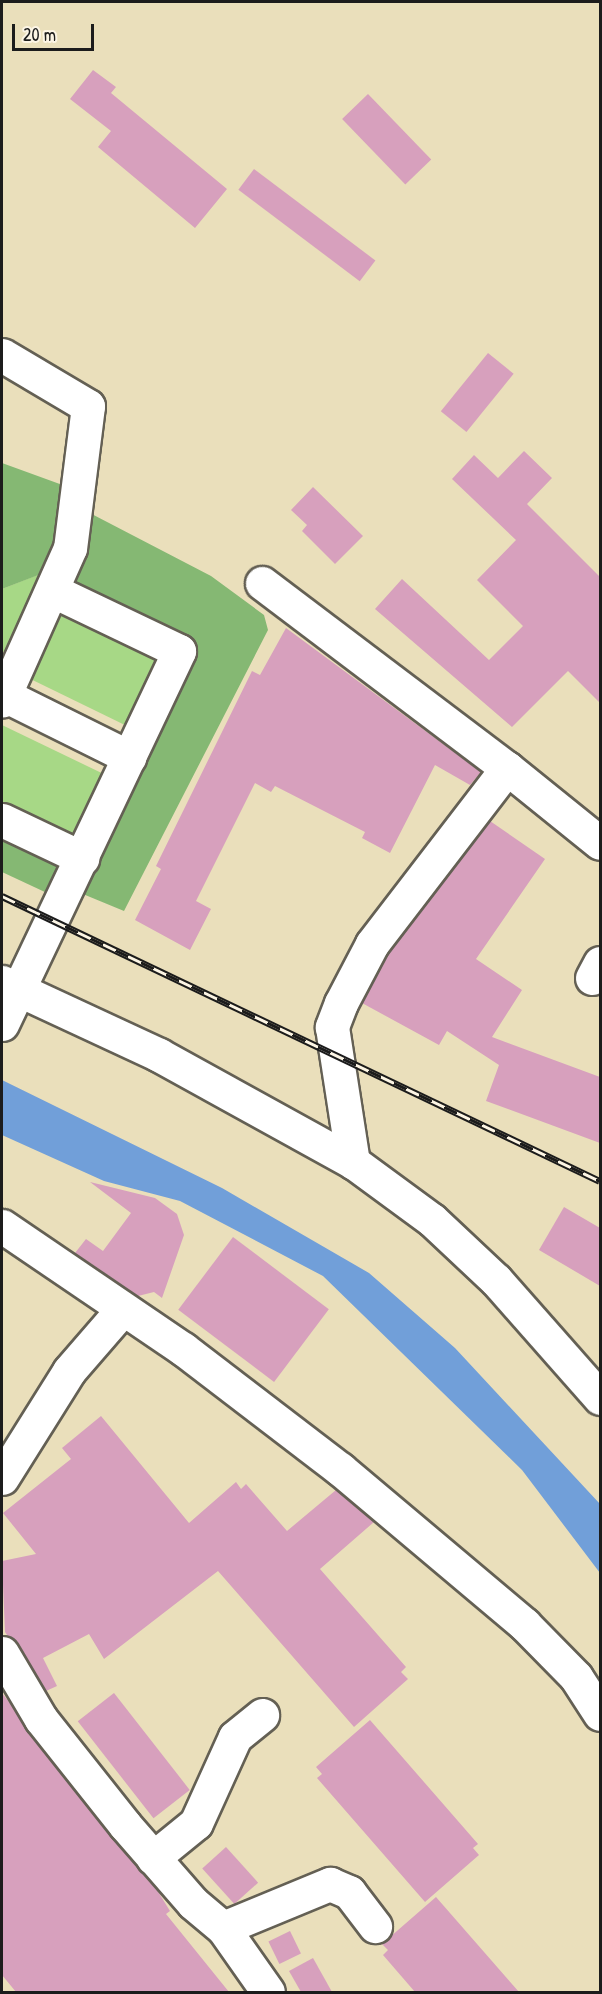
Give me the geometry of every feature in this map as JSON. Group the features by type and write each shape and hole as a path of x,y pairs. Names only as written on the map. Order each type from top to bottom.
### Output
{"street":[{"path":"2,355 88,406 70,548 53,591 3,698 129,757"},
{"path":"262,583 507,768 600,843"},
{"path":"2,1024 10,986 53,921 179,651 53,591"},
{"path":"353,1162 332,1027 341,1003 372,944 507,768"},
{"path":"2,820 82,858"},
{"path":"10,986 159,1055 353,1162 432,1220 496,1280 600,1398"},
{"path":"2,1226 121,1311 183,1349 340,1469 525,1624 576,1677 600,1714"},
{"path":"2,1478 69,1371 121,1311"},
{"path":"2,1653 41,1719 153,1858 223,1928 268,1992"},
{"path":"153,1858 196,1823 235,1737 262,1715"},
{"path":"223,1928 330,1884 349,1892 375,1926"}],"green space":[{"path":"2,463 68,487 61,541 46,572 2,589"},
{"path":"84,510 211,576 264,615 268,630 124,911 78,892 191,650 62,583"},
{"path":"45,572 9,654 2,651 2,589"},
{"path":"52,605 168,662 135,730 19,673"},
{"path":"2,725 112,778 80,844 2,807"},
{"path":"2,832 62,860 47,893 2,872"}],"water":[{"path":"2,1080 222,1188 369,1273 455,1348 600,1504 600,1573 522,1470 323,1276 180,1201 104,1181 2,1135"}],"building":[{"path":"93,70 116,87 111,93 227,189 195,228 98,147 111,131 70,99"},
{"path":"368,94 431,159 405,184 342,119"},
{"path":"254,169 375,260 360,281 238,190"},
{"path":"488,353 514,374 466,432 441,411"},
{"path":"524,451 552,478 527,504 600,577 600,703 568,671 512,727 375,609 402,579 489,660 523,626 477,580 516,540 452,479 474,455 498,478"},
{"path":"313,487 363,536 335,564 302,531 307,525 291,510"},
{"path":"286,628 481,772 470,785 435,765 390,853 362,838 365,832 275,786 271,792 255,783 196,901 211,909 190,950 135,920 161,869 156,866 252,671 260,675"},
{"path":"490,821 545,859 476,959 522,990 492,1037 600,1077 600,1143 486,1101 499,1065 447,1031 439,1045 362,1003 388,954"},
{"path":"90,1182 155,1198 177,1214 184,1235 162,1298 154,1292 138,1296 75,1253 86,1239 103,1251 131,1213"},
{"path":"564,1207 600,1228 600,1286 539,1250"},
{"path":"233,1237 329,1309 274,1382 178,1310"},
{"path":"101,1416 189,1523 236,1482 241,1489 246,1484 287,1531 336,1490 374,1522 320,1569 406,1667 401,1672 408,1679 354,1727 218,1571 104,1659 89,1634 43,1658 57,1686 46,1691 5,1632 2,1561 36,1554 3,1513 71,1459 62,1448"},
{"path":"2,1693 157,1890 170,1911 166,1914 229,1992 16,1992 2,1975"},
{"path":"114,1693 190,1790 153,1818 78,1721"},
{"path":"370,1720 478,1844 473,1848 479,1855 425,1902 317,1778 322,1774 316,1767"},
{"path":"226,1847 258,1883 234,1904 202,1868"},
{"path":"436,1897 519,1992 415,1992 383,1955 388,1950 382,1944"},
{"path":"290,1931 301,1953 279,1964 268,1942"},
{"path":"313,1958 332,1992 301,1992 289,1971"}],"railway":[{"path":"2,896 600,1181"}]}
